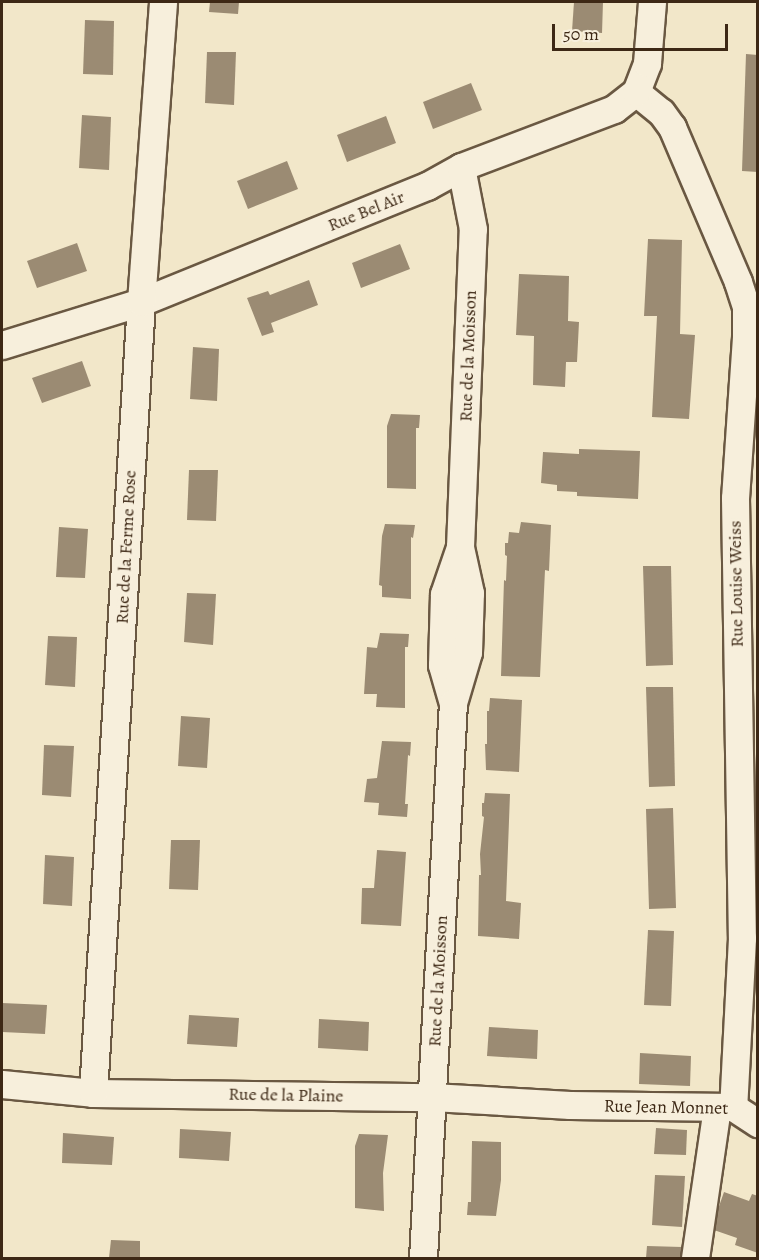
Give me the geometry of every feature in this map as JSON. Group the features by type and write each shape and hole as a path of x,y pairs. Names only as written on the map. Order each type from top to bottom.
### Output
{"street":[{"name":"Rue de la Ferme Rose","path":"93,1093 141,302 163,2"},
{"path":"636,92 647,63 652,2"},
{"name":"Rue Bel Air","path":"2,345 141,302 427,186 462,167 614,109 636,92"},
{"name":"Rue Louise Weiss","path":"636,92 661,112 672,127 738,282 746,307 747,337 735,498 746,562 749,840 742,938 725,1107 695,1258"},
{"name":"Rue de la Moisson","path":"423,1258 453,704 442,665 444,594 460,547 473,230 462,167"},
{"name":"Rue de la Plaine","path":"2,1084 93,1093 432,1097 570,1105"},
{"name":"Rue Jean Monnet","path":"570,1105 725,1107 758,1123"}],"building":[{"path":"210,2 239,2 238,14 209,12"},
{"path":"574,2 603,2 602,33 572,31"},
{"path":"85,20 114,21 113,75 83,74"},
{"path":"207,52 236,52 234,105 205,103"},
{"path":"746,54 758,55 758,172 742,171"},
{"path":"471,83 482,110 433,129 423,102"},
{"path":"82,115 111,117 109,170 79,168"},
{"path":"386,116 396,143 347,162 337,135"},
{"path":"287,161 298,189 248,209 237,181"},
{"path":"648,239 682,240 680,334 695,335 689,419 652,417 657,316 644,316"},
{"path":"77,243 87,271 37,288 27,261"},
{"path":"400,244 410,269 361,288 352,263"},
{"path":"519,274 569,276 568,321 579,322 577,362 566,362 565,387 533,385 534,336 516,335"},
{"path":"309,280 318,305 271,323 274,332 262,336 247,298 268,291 270,295"},
{"path":"193,347 219,349 217,401 190,399"},
{"path":"82,361 91,386 42,403 32,378"},
{"path":"391,414 420,415 419,428 416,428 416,489 387,488 387,426"},
{"path":"579,449 640,451 638,499 577,496 577,492 557,491 557,485 541,483 543,452 579,454"},
{"path":"189,470 218,470 216,521 187,520"},
{"path":"521,522 551,525 549,571 545,570 540,677 501,676 507,556 505,555 505,543 508,543 509,532 519,533"},
{"path":"385,524 415,525 413,538 411,537 411,599 382,597 382,586 379,585 382,536"},
{"path":"59,527 88,529 85,578 56,577"},
{"path":"643,566 671,566 673,665 646,666"},
{"path":"187,593 216,594 213,645 184,642"},
{"path":"380,633 409,634 408,647 405,647 405,708 376,707 377,694 364,694 367,647 377,648"},
{"path":"48,636 77,637 75,687 45,685"},
{"path":"646,687 673,687 675,786 649,787"},
{"path":"490,698 522,700 519,772 486,770 485,744 487,744 487,711 489,711"},
{"path":"181,716 210,718 207,768 178,766"},
{"path":"382,741 411,742 405,804 408,804 407,817 378,815 379,803 364,802 367,779 377,778"},
{"path":"44,745 74,746 71,797 42,795"},
{"path":"485,793 510,794 506,901 521,903 519,939 478,936 480,854 484,817 482,816 482,803 484,803"},
{"path":"673,808 676,908 649,909 646,809"},
{"path":"171,840 200,840 198,890 169,889"},
{"path":"377,850 406,852 401,926 361,924 362,888 374,888"},
{"path":"45,855 74,857 72,906 43,904"},
{"path":"648,930 674,931 671,1006 644,1005"},
{"path":"2,1003 47,1005 45,1034 2,1032"},
{"path":"189,1015 239,1018 237,1047 187,1044"},
{"path":"319,1019 369,1022 368,1051 318,1048"},
{"path":"489,1027 538,1030 537,1059 487,1056"},
{"path":"640,1053 691,1056 690,1086 639,1084"},
{"path":"656,1128 687,1130 686,1155 654,1154"},
{"path":"180,1129 231,1132 229,1161 179,1158"},
{"path":"63,1133 114,1137 112,1165 62,1163"},
{"path":"359,1134 388,1135 383,1173 384,1211 355,1208 355,1146"},
{"path":"472,1141 501,1142 501,1180 496,1216 467,1215 468,1202 471,1202"},
{"path":"655,1175 685,1176 682,1227 652,1225"},
{"path":"724,1192 749,1201 752,1194 758,1196 758,1253 735,1245 737,1238 711,1229"},
{"path":"111,1240 140,1241 140,1258 109,1258"},
{"path":"647,1246 682,1247 681,1258 646,1258"}]}
